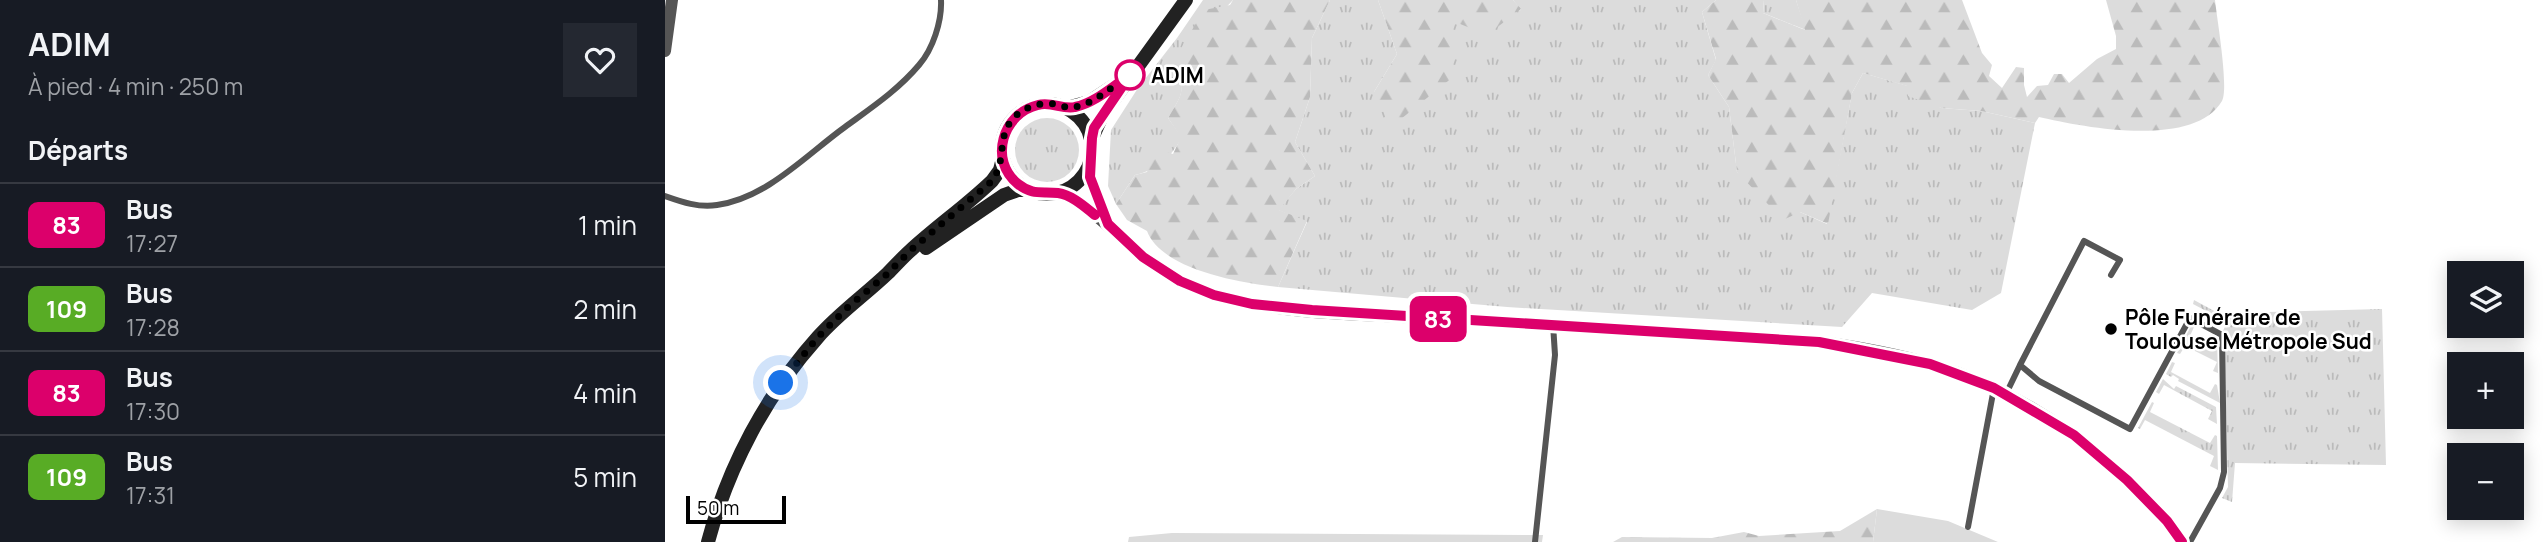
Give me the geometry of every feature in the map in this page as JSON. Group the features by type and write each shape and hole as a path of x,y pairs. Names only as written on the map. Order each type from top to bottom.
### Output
{"main road":[{"path":"887,274 1004,195 1018,190 1058,193 1077,184 1089,167 1092,138 1098,122 1186,0"},
{"path":"1067,108 1089,102 1130,75"},
{"path":"708,542 735,467 760,416 781,383 829,325 992,181 1000,170 1005,134 1010,122 1019,113 1042,103 1067,108 1083,120 1092,138"},
{"path":"1003,159 1014,180 1028,190"}],"street":[{"path":"665,51 672,0"},
{"path":"1089,167 1090,177 1108,224"},
{"path":"1058,193 1081,204 1108,224 1143,257 1180,281 1214,295 1252,304 1403,317 1819,342 1930,364 2000,391 2074,435 2127,480 2167,521 2182,542"}],"lane":[{"path":"665,196 689,205 718,205 749,195 776,180 887,97 920,64 931,44 941,0"},
{"path":"1968,527 2000,391 2020,365 2084,241 2120,260 2111,275"},
{"path":"2020,365 2039,381 2130,429 2190,318 2222,335 2224,472 2220,488 2190,542"},
{"path":"1535,542 1555,355 1553,324"}],"green space":[{"path":"1203,0 1233,0 1172,65 1180,80 1181,92 1168,118 1182,137 1163,162 1151,170 1135,175 1116,204 1108,186 1111,130 1138,88"},
{"path":"1233,0 1330,0 1312,38 1310,97 1295,142 1315,176 1296,189 1279,210 1307,221 1278,287 1224,278 1185,265 1155,244 1147,231 1127,220 1116,204 1135,175 1147,172 1155,148 1173,154 1181,137 1168,118 1180,97 1181,86 1171,65 1204,10 1230,5"},
{"path":"1330,0 1378,0 1397,54 1374,92 1453,21 1521,10 1513,0 1716,0 1702,12 1716,60 1708,75 1729,107 1737,172 1800,212 1827,224 1852,93 1863,73 1908,86 1941,108 1981,111 2035,123 2001,293 1972,310 1872,293 1842,327 1507,307 1278,287 1307,222 1278,210 1296,189 1315,176 1295,142 1310,97 1312,38"},
{"path":"1378,0 1513,0 1521,9 1487,35 1453,21 1453,77 1391,127 1374,92 1397,54"},
{"path":"1716,0 1764,0 1763,13 1805,30 1796,0 1962,0 1982,53 1992,65 1989,76 2002,88 2016,67 2024,68 2027,97 2037,86 2048,85 2054,74 2062,74 2069,83 2097,59 2116,49 2116,36 2106,0 2215,0 2224,94 2222,101 2208,116 2188,125 2163,130 2136,131 2039,117 2035,123 1981,111 1941,108 1908,96 1907,86 1863,73 1852,93 1828,224 1800,212 1783,220 1737,172 1729,107 1708,75 1716,59 1702,12"},
{"path":"1764,0 1796,0 1806,30 1763,13"},
{"path":"1047,118 1065,124 1073,132 1079,150 1073,168 1065,176 1047,182 1029,176 1021,168 1015,150 1021,132 1029,124"},
{"path":"2194,300 2229,319 2230,313 2382,309 2386,465 2235,463 2232,502 2222,498 2228,487 2223,331 2227,322 2193,304"},
{"path":"2191,326 2194,327 2190,336 2210,347 2214,338 2217,341 2218,373 2213,371 2217,362 2185,346 2180,354 2177,353"},
{"path":"2172,362 2175,363 2171,372 2210,393 2215,384 2217,385 2220,403 2178,381 2173,375 2171,377 2166,374"},
{"path":"2163,379 2174,389 2176,386 2216,407 2217,424 2208,419 2212,411 2164,385 2159,394 2156,392"},
{"path":"2152,402 2154,403 2150,412 2210,443 2215,435 2217,436 2218,470 2210,466 2214,456 2145,420 2140,429 2138,428"},
{"path":"1877,509 1873,542 1613,542 1622,537 1712,538 1744,532 1759,536 1840,531"},
{"path":"1877,509 1948,521 1998,542 1873,542"},
{"path":"1172,533 1543,535 1542,542 1128,542 1129,537"}],"bus line":[{"name":"83","path":"1095,215 1068,197 1058,193 1028,190 1014,180 1003,159 1005,134 1010,122 1030,107 1042,103 1075,107 1089,102 1130,75 1094,128 1090,177 1108,224 1143,257 1180,281 1214,295 1252,304 1819,342 1930,364 1994,388 2074,435 2127,480 2167,521 2182,542"}],"place":[{"name":"ADIM","path":"1130,75"},
{"name":"Pôle Funéraire de Toulouse Métropole Sud","path":"2111,329"}],"route":[{"path":"781,383 817,338 847,308 992,181 1000,170 1005,134 1010,122 1019,113 1042,103 1075,107 1089,102 1130,75"}]}
